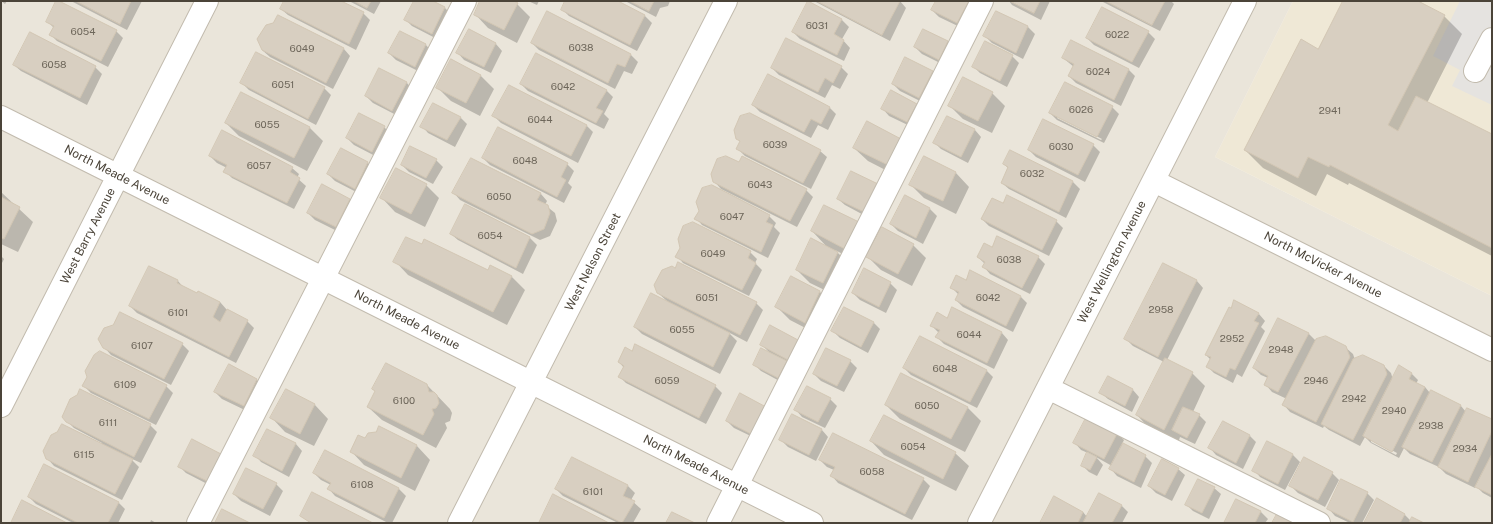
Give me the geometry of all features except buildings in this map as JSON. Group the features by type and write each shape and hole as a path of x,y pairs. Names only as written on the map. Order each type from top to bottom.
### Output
{"street":[{"name":"West Barry Avenue","path":"1,406 207,1"},
{"path":"198,523 465,1"},
{"name":"West Nelson Street","path":"459,523 726,1"},
{"path":"718,523 982,1"},
{"name":"West Wellington Avenue","path":"979,523 1154,181 1244,1"},
{"path":"1476,71 1492,39"},
{"name":"North Meade Avenue","path":"1,117 812,523"},
{"name":"North McVicker Avenue","path":"1154,181 1492,350"},
{"path":"1048,388 1319,523"}],"shaded area":[{"path":"1,1 1293,1 1215,157 1492,296 1492,523 1,523"},
{"path":"1293,1 1492,1 1492,296 1215,157"},
{"path":"1460,1 1492,1 1492,105 1452,86 1460,70 1433,56"}]}
